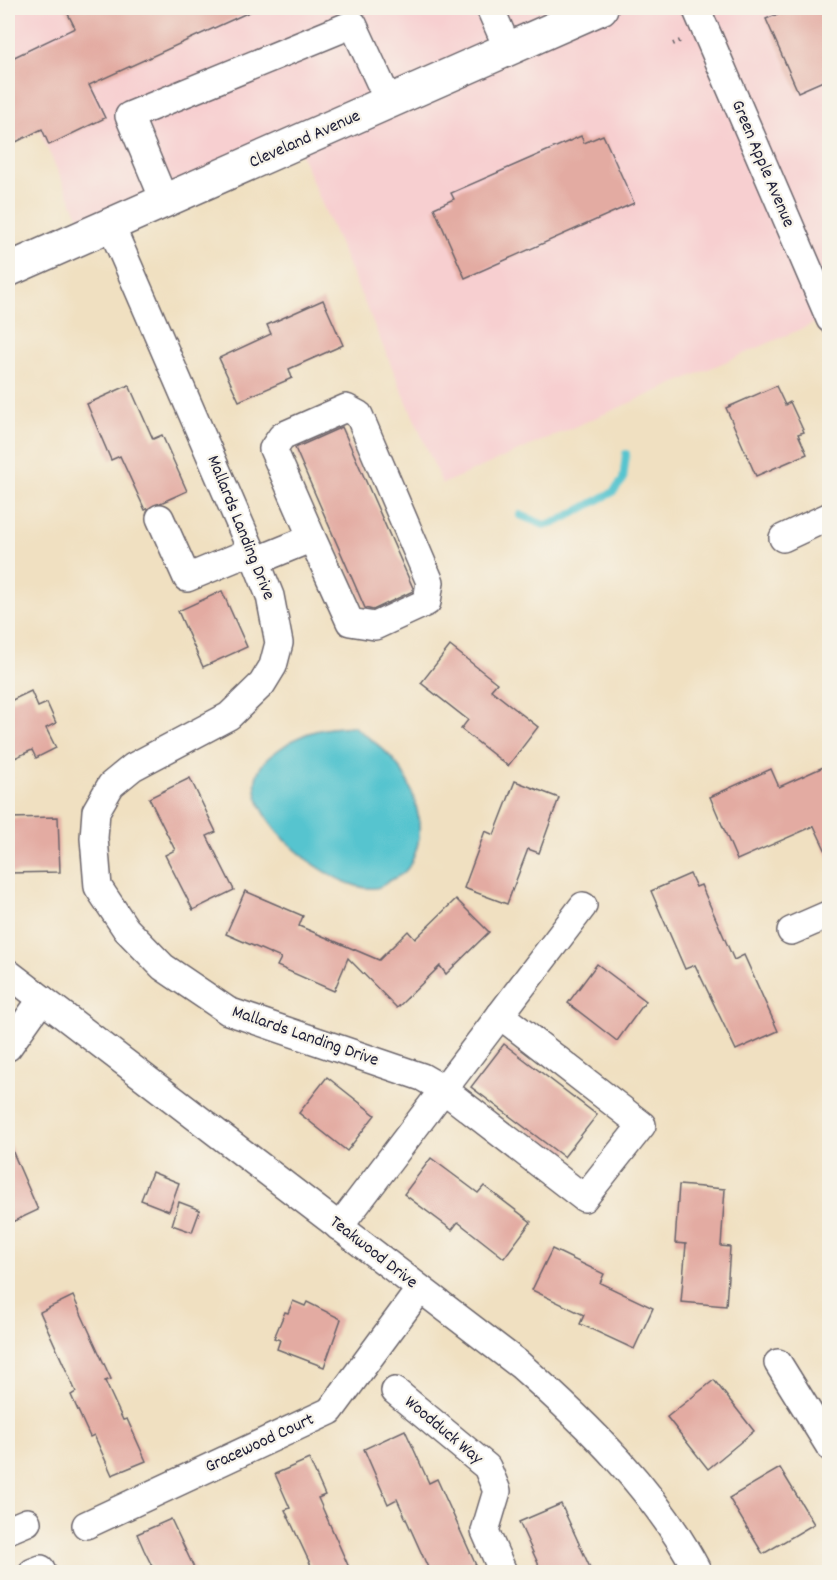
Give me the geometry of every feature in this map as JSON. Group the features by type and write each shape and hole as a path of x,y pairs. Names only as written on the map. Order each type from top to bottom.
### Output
{"main road":[{"name":"Cleveland Avenue","path":"8,270 601,8"}],"street":[{"path":"490,8 508,49"},
{"name":"Green Apple Avenue","path":"696,8 830,319"},
{"path":"165,202 129,116 353,24 389,102"},
{"name":"Mallards Landing Drive","path":"111,226 254,556 270,596 279,643 273,666 262,684 229,716 133,767 111,785 96,811 94,838 98,887 126,929 163,967 228,1011 422,1077 443,1089 585,1198 642,1125 500,1015"},
{"path":"346,408 359,415 430,582 427,602 375,627 350,622 312,538 273,449 282,436 346,408"},
{"path":"783,538 830,516"},
{"path":"160,518 187,578 312,538"},
{"path":"339,1227 583,906"},
{"path":"791,931 830,914"},
{"name":"Teakwood Drive","path":"8,973 520,1365 585,1423 640,1486 686,1549 698,1572"},
{"path":"8,1047 42,999"},
{"name":"Gracewood Court","path":"86,1525 330,1412 420,1289"},
{"path":"778,1363 830,1447"},
{"name":"Woodduck Way","path":"395,1391 487,1467 497,1491 485,1531 503,1572"}],"path":[{"path":"673,44 682,40"}],"shaded area":[{"path":"8,8 829,8 829,317 442,484 295,141 85,231 8,62"}],"water":[{"path":"353,726 378,745 396,763 409,785 418,815 419,839 409,866 400,875 377,888 358,886 337,878 295,850 277,831 264,812 256,793 257,775 261,766 281,748 315,731"}],"building":[{"path":"65,8 258,8 89,85 105,118 49,145 42,129 8,146 8,60 75,28"},
{"path":"793,8 830,8 830,78 798,92 766,19"},
{"path":"603,135 634,203 465,278 434,208 454,199 451,193 581,136 584,143"},
{"path":"323,300 343,345 289,369 292,378 239,401 219,358 271,334 267,325"},
{"path":"129,385 153,439 162,435 187,491 145,510 120,456 111,460 87,404"},
{"path":"776,386 785,405 790,402 804,432 798,434 807,454 756,476 726,408"},
{"path":"342,427 413,588 413,591 373,610 365,608 295,448"},
{"path":"222,591 247,647 203,667 178,611"},
{"path":"450,646 497,683 491,690 538,727 508,766 461,729 468,720 421,683"},
{"path":"31,691 38,707 47,703 56,723 46,728 56,748 36,758 32,750 8,761 8,702"},
{"path":"830,764 830,860 814,826 737,860 710,797 771,769 779,787"},
{"path":"190,778 216,832 207,836 234,890 193,910 165,855 175,850 149,798"},
{"path":"515,781 559,798 539,853 528,849 507,904 464,888 485,831 494,835"},
{"path":"58,817 60,872 8,873 8,818"},
{"path":"690,874 696,887 701,885 734,960 744,955 778,1031 736,1050 695,965 685,969 651,891"},
{"path":"245,891 303,916 299,926 379,960 408,931 415,939 456,899 489,932 446,974 440,966 397,1008 348,958 334,991 277,966 281,958 226,934"},
{"path":"597,964 646,1001 617,1041 568,1003"},
{"path":"504,1044 597,1115 564,1157 471,1087"},
{"path":"327,1077 375,1115 347,1151 299,1113"},
{"path":"8,1141 38,1210 8,1224"},
{"path":"431,1158 478,1193 484,1186 531,1222 504,1258 458,1222 452,1230 404,1194"},
{"path":"152,1172 179,1183 169,1211 141,1200"},
{"path":"679,1185 725,1189 721,1246 730,1247 726,1306 681,1302 686,1244 675,1243"},
{"path":"179,1202 200,1210 192,1232 172,1225"},
{"path":"552,1249 604,1274 600,1283 653,1308 634,1349 580,1324 584,1315 532,1290"},
{"path":"73,1296 111,1379 105,1381 123,1420 127,1419 146,1461 112,1475 94,1435 90,1437 71,1395 76,1392 40,1312"},
{"path":"293,1301 305,1306 307,1302 341,1319 324,1367 277,1349 280,1340 274,1338 285,1312 288,1313"},
{"path":"714,1380 754,1431 708,1469 667,1417"},
{"path":"405,1430 429,1483 437,1479 479,1572 430,1572 397,1499 388,1504 364,1449"},
{"path":"309,1459 325,1495 318,1498 351,1572 314,1572 285,1510 290,1508 275,1474"},
{"path":"780,1468 814,1524 763,1554 729,1498"},
{"path":"561,1504 592,1572 542,1572 519,1522"},
{"path":"171,1519 196,1572 155,1572 144,1550 137,1534"}],"waterway":[{"path":"520,515 544,525 559,521 613,492 623,480 626,454"}]}
